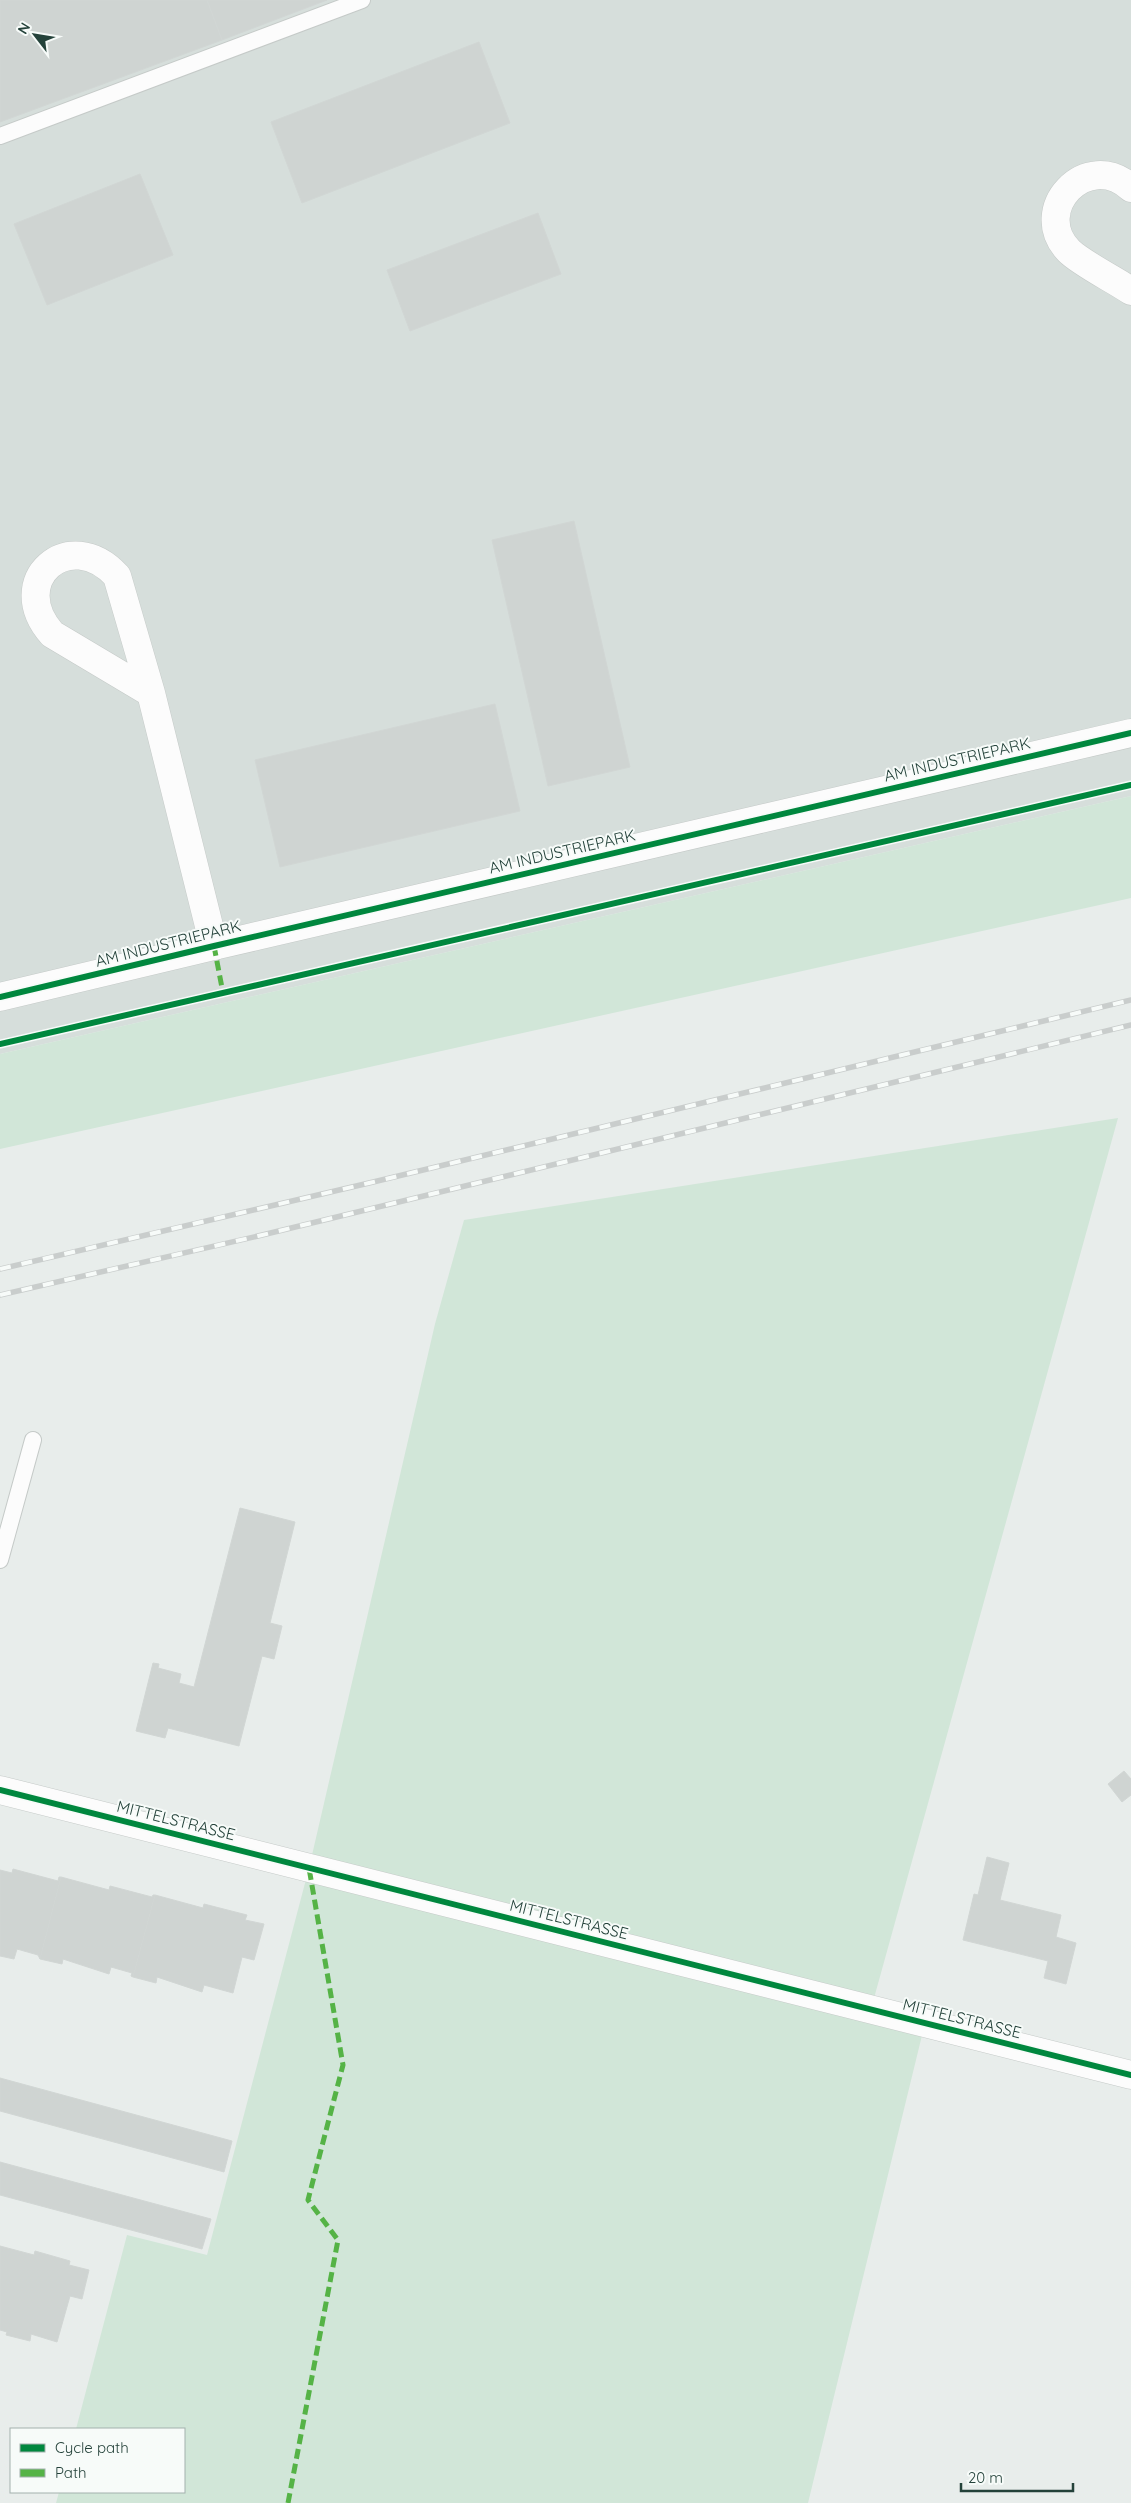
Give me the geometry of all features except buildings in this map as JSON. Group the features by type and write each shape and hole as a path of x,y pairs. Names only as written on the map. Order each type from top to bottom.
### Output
{"street":[{"path":"1131,188 1116,177 1098,174 1082,178 1067,188 1059,203 1056,221 1060,237 1070,251 1131,290"},
{"name":"AM INDUSTRIEPARK","path":"151,693 52,634 41,621 35,605 36,588 43,572 56,560 72,554 89,556 105,563 117,576 151,693 214,946"},
{"name":"AM INDUSTRIEPARK","path":"0,998 214,946 1131,733"},
{"name":"MITTELSTRASSE","path":"0,1790 1131,2075"}],"lane":[{"path":"0,136 362,0"},
{"path":"0,1560 33,1440"}],"shaded area":[{"path":"0,0 1131,0 1131,796 0,1054"}],"green space":[{"path":"1131,796 1131,898 0,1149 0,1054"},
{"path":"1118,1118 871,2009 925,2023 808,2503 56,2503 59,2493 185,2493 185,2428 76,2428 127,2235 207,2255 309,1868 435,1324 464,1220"}],"railway":[{"path":"0,1269 369,1183 1131,1000"},
{"path":"0,1295 258,1236 1131,1025"}],"marked path":[{"path":"214,946 223,993"},
{"path":"288,2503 338,2240 308,2200 343,2065 309,1868"}],"cycle path":[{"path":"0,997 1131,733"},
{"path":"0,1044 1131,785"},
{"path":"0,1790 1131,2075"}]}
